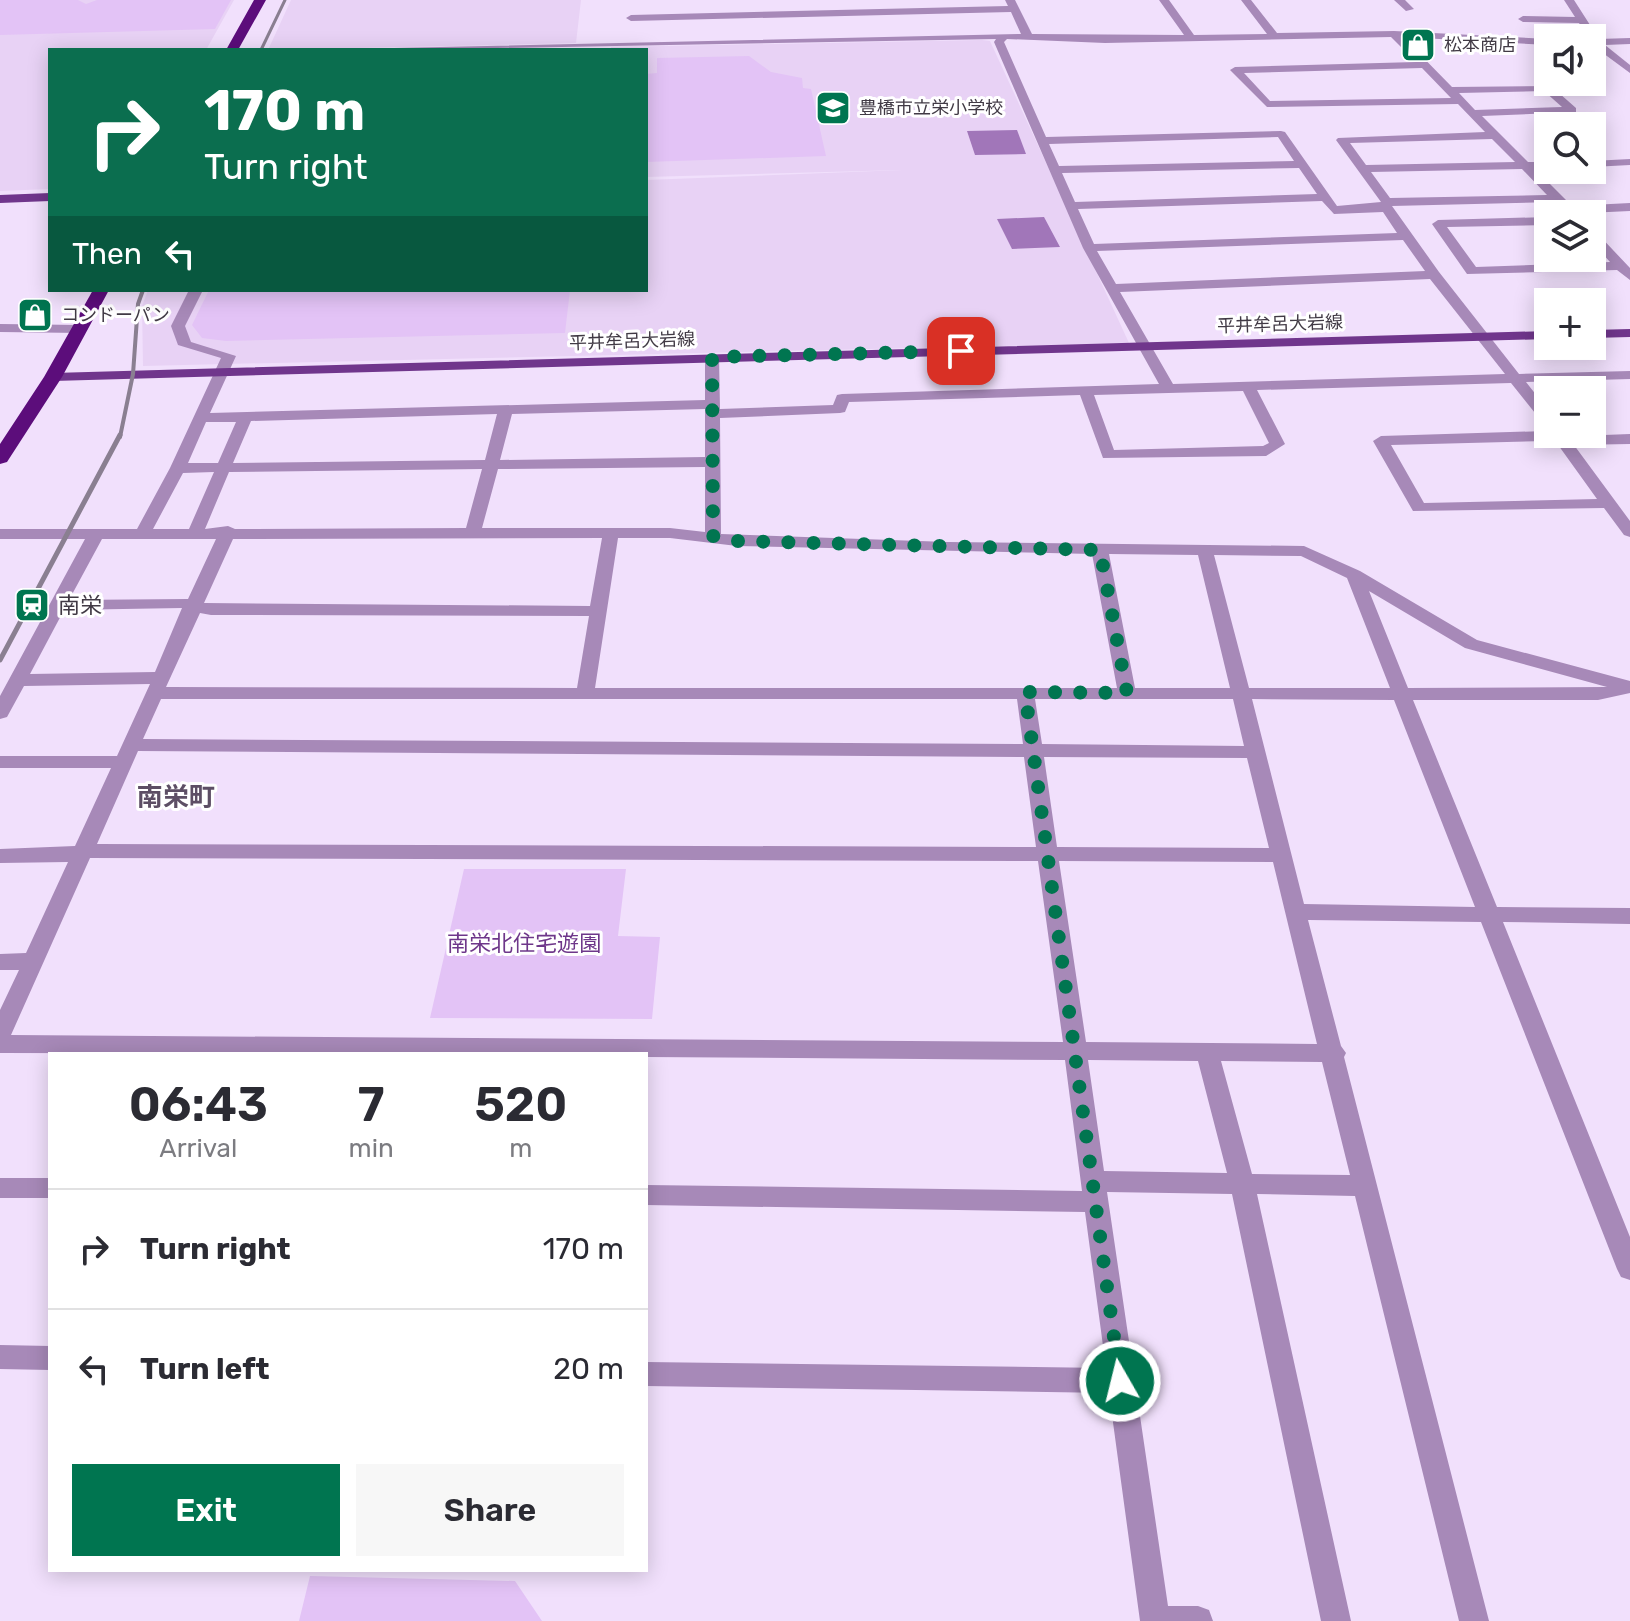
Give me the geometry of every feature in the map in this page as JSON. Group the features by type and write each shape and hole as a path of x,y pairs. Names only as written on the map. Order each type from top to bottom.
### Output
{"highway":[{"path":"233,48 260,0"},
{"path":"0,458 53,377 100,292"}],"main road":[{"path":"0,199 48,197"},
{"path":"1606,334 1630,333"},
{"name":"平井牟呂大岩線","path":"53,377 1534,335"}],"street":[{"path":"689,0 691,16"},
{"path":"811,0 818,42"},
{"path":"1164,0 1191,38"},
{"path":"1246,0 1274,36"},
{"path":"1399,0 1409,9"},
{"path":"1569,0 1585,24"},
{"path":"630,44 631,13 691,16 1012,4 1028,37"},
{"path":"1523,19 1583,20"},
{"path":"1394,34 1557,198"},
{"path":"475,48 1004,36 1191,38 1394,34 1534,41"},
{"path":"1004,36 999,42 1089,248 1110,288 1148,347 1168,388"},
{"path":"1606,42 1630,41"},
{"path":"1606,51 1630,70"},
{"path":"1424,65 1235,70 1267,104 1461,101"},
{"path":"1450,90 1547,88 1572,110 1472,113"},
{"path":"1042,141 1281,134 1334,210 1557,198"},
{"path":"1496,135 1342,140 1434,275 1534,402"},
{"path":"1606,163 1630,162"},
{"path":"1071,206 1302,164"},
{"path":"1363,169 1534,166"},
{"path":"1057,170 1174,185 1326,197"},
{"path":"1606,209 1630,207"},
{"path":"1534,221 1438,224 1472,271 1534,271"},
{"path":"1089,248 1406,236"},
{"path":"1606,250 1627,272"},
{"path":"1606,272 1627,272"},
{"path":"1110,288 1434,275"},
{"path":"143,532 178,468 229,356 185,345 178,326 195,292"},
{"path":"0,328 81,329"},
{"path":"712,357 713,536"},
{"path":"201,418 506,410 840,409 842,398 1630,375"},
{"path":"1085,390 1108,455 1266,451 1277,444 1248,386"},
{"path":"473,532 506,410"},
{"path":"196,531 246,416"},
{"path":"1534,436 1381,441 1419,508 1609,503"},
{"path":"1606,438 1630,439"},
{"path":"1569,448 1630,532"},
{"path":"178,468 712,462"},
{"path":"0,534 196,531 611,533 713,536 737,541 1100,550 1304,551 1354,575 1471,644 1630,688"},
{"path":"0,1035 86,851 228,531"},
{"path":"0,713 97,532"},
{"path":"585,692 611,533"},
{"path":"1100,550 1127,693"},
{"path":"1205,551 1334,1053 1474,1621"},
{"path":"1354,575 1630,1269"},
{"path":"59,605 194,606 211,610 596,611"},
{"path":"18,680 157,686 585,692 1598,694 1630,688"},
{"path":"1025,692 1155,1621 1198,1621"},
{"path":"0,762 128,754 1034,749 1255,752"},
{"path":"0,856 62,856 86,851 1283,855"},
{"path":"1296,912 1629,919"},
{"path":"0,962 35,961"},
{"path":"0,1044 523,1051 1334,1053"},
{"path":"1207,1051 1242,1184 1336,1621"},
{"path":"648,1195 1095,1192 1242,1184 1366,1186"},
{"path":"0,1188 48,1188"},
{"path":"0,1357 48,1358"},
{"path":"648,1374 1120,1381"}],"shaded area":[{"path":"0,0 234,0 207,48 48,48 48,189 0,191"},
{"path":"291,0 581,0 576,43 269,48"},
{"path":"990,41 1129,343 143,366 142,306 147,292 648,292 648,180 902,170 648,177 648,48 611,47"},
{"path":"1017,130 1026,154 975,155 967,131"},
{"path":"1044,217 1060,247 1012,249 997,219"}],"green space":[{"path":"0,0 78,0 86,4 97,0 231,0 215,29 0,35"},
{"path":"749,56 771,72 802,78 803,88 811,89 826,156 648,162 648,74 657,73 657,58"},
{"path":"208,292 570,292 565,333 226,341 202,338 192,325"},
{"name":"南栄北住宅遊園","path":"464,869 626,869 618,936 660,937 652,1019 430,1018"},
{"path":"310,1576 515,1581 542,1621 299,1621"}],"railway":[{"path":"262,48 285,0"},
{"path":"120,437 133,374 138,304 142,292"},
{"path":"0,660 120,435"}],"place":[{"name":"松本商店","path":"1418,45"},
{"name":"豊橋市立栄小学校","path":"833,108"},
{"name":"コンドーパン","path":"35,315"},
{"name":"南栄","path":"32,605"}],"district":[{"name":"南栄町","path":"176,797"}],"route":[{"path":"961,351 712,357 713,536 737,541 1100,550 1127,693 1025,692 1077,1051 1120,1381"}]}
